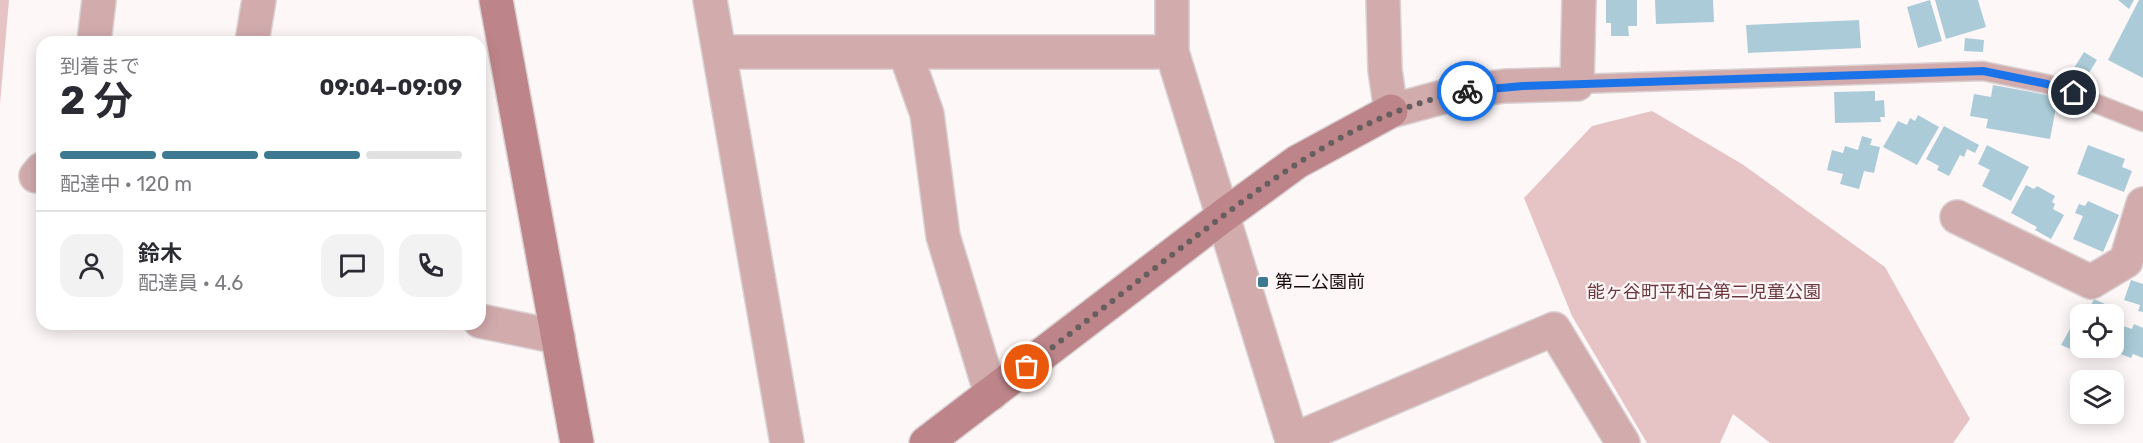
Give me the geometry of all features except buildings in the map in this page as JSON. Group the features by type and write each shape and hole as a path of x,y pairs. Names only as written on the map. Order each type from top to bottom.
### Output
{"street":[{"path":"95,36 99,0"},
{"path":"253,36 259,0"},
{"path":"496,0 577,443"},
{"path":"710,0 787,443"},
{"path":"1172,0 1172,52 1293,442 1554,329 1623,443"},
{"path":"1383,0 1385,70 1391,111"},
{"path":"926,443 1223,216 1298,162 1391,111 1465,91 1505,86 1578,84 1579,0"},
{"path":"720,52 1172,52"},
{"path":"905,52 927,114 943,236 991,394"},
{"path":"1957,217 2091,282 2126,261 2143,204"},
{"path":"486,322 558,338"}],"lane":[{"path":"1578,84 1983,71 2047,84 2143,122"}],"green space":[{"path":"0,0 9,0 0,104"},
{"name":"能ヶ谷町平和台第二児童公園","path":"1652,111 1742,164 1885,267 1970,419 1953,443 1770,443 1733,414 1720,443 1647,443 1572,316 1524,198 1592,126"}],"way so far":[{"path":"1027,367 1223,216 1298,162 1391,111 1467,91"}],"place":[{"name":"第二公園前","path":"1263,282"}],"route":[{"path":"1467,91 1505,86 1983,71 2047,84 2074,93"}]}
